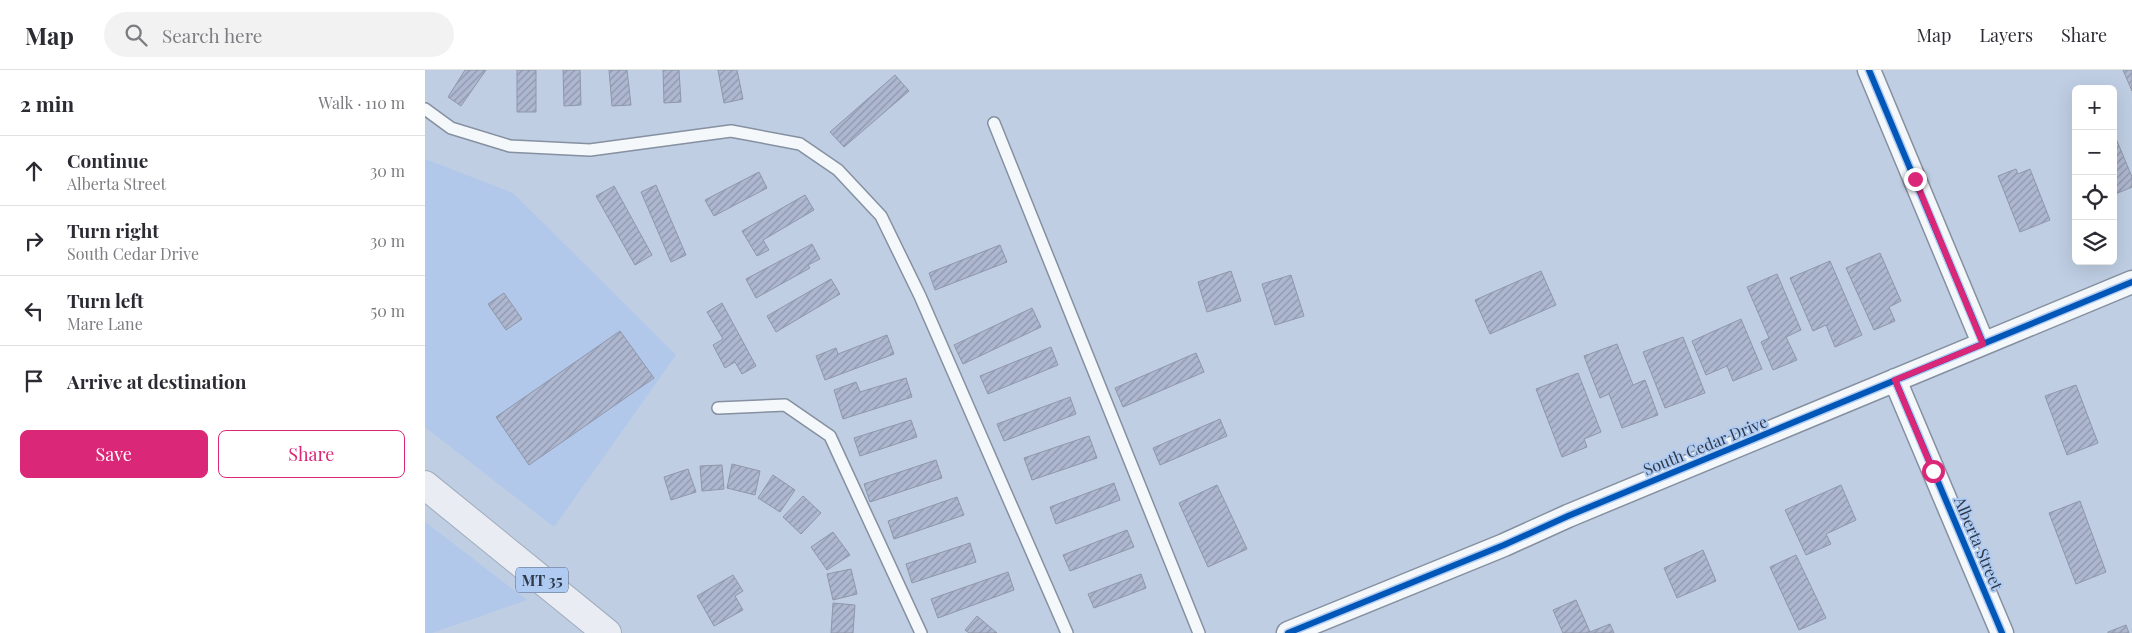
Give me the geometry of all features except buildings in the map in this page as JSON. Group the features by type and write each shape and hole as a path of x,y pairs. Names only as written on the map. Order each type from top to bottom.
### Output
{"main road":[{"name":"MT 35","path":"425,485 607,633"}],"street":[{"path":"1869,70 1983,344"},
{"name":"South Cedar Drive","path":"1288,633 1495,549 1577,512 2132,282"},
{"name":"Alberta Street","path":"1895,380 2002,633"}],"lane":[{"path":"425,109 451,128 509,146 590,150 731,131 800,144 838,170 881,216 920,296 1067,633"},
{"path":"994,123 1199,633"},
{"path":"718,408 785,405 830,436 921,633"}],"shaded area":[{"path":"425,159 513,193 676,355 554,527 425,427"},
{"path":"425,522 527,600 432,633 425,633"}],"cycle path":[{"path":"1869,70 1983,343"},
{"path":"1288,633 1504,545 1568,516 2132,282"},
{"path":"1895,380 2002,633"}],"route":[{"path":"1915,179 1983,344 1895,380 1933,471"}]}
